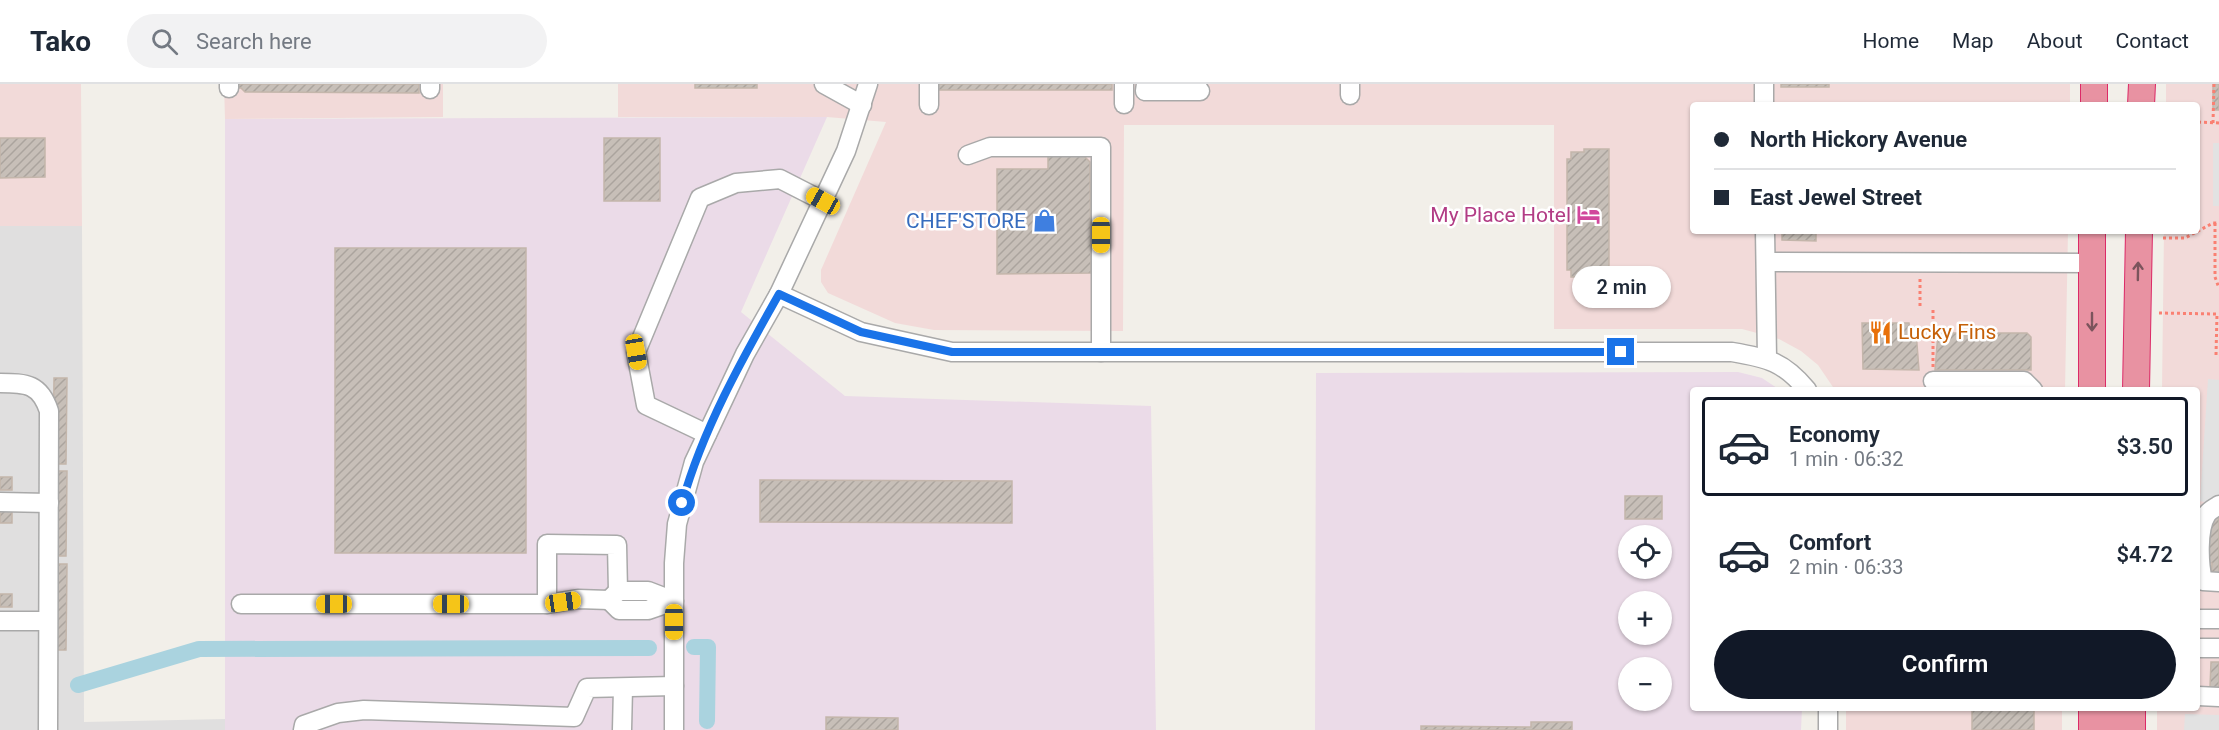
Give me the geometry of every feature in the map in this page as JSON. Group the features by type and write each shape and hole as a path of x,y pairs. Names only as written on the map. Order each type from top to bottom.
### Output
{"highway":[{"path":"2094,84 2094,102"},
{"path":"2141,102 2142,84"},
{"path":"2092,234 2092,387"},
{"path":"2136,387 2151,235"},
{"path":"2092,711 2092,730"},
{"path":"2114,711 2114,730"},
{"path":"2132,711 2132,730"}],"street":[{"path":"824,84 862,105"},
{"path":"674,730 674,601 677,524 694,462 745,354 779,294 823,201 846,150 868,84"},
{"path":"929,84 929,105"},
{"path":"1124,84 1124,104"},
{"path":"1146,84 1146,91 1200,90"},
{"path":"1764,84 1764,102"},
{"path":"968,155 990,147 1101,147 1101,352"},
{"path":"707,434 646,405 636,352 700,198 736,183 780,179 823,201"},
{"path":"1766,234 1767,357"},
{"path":"1766,262 2092,263"},
{"path":"779,294 861,332 952,352 1732,352 1767,357 1792,372 1804,387"},
{"path":"1933,381 2024,381 2030,387"},
{"path":"9,383 36,389 44,397 49,411 48,730"},
{"path":"0,502 49,503"},
{"path":"2219,505 2208,512 2202,525 2201,573 2203,581 2219,582"},
{"path":"547,604 547,544 617,545 613,595"},
{"path":"241,604 547,604 648,591 674,601"},
{"path":"2200,619 2219,619"},
{"path":"0,621 48,621"},
{"path":"2200,648 2219,648"},
{"path":"303,730 304,725 338,713 364,710 574,717 587,688 674,686"},
{"path":"622,730 623,688"},
{"path":"2200,696 2219,697"},
{"path":"1828,711 1828,730"}],"path":[{"path":"2213,123 2214,84"},
{"path":"2200,122 2219,123"},
{"path":"2200,231 2217,223 2215,277 2218,288"},
{"path":"2151,235 2185,238 2194,234"},
{"path":"1920,262 1920,309"},
{"path":"1933,309 1933,381"},
{"path":"2159,313 2217,314 2216,355 2219,355"}],"shaded area":[{"path":"0,84 81,84 82,226 0,226"},
{"path":"224,84 443,84 443,117 225,119"},
{"path":"618,84 2070,84 2070,102 1690,102 1690,234 2068,234 2065,387 1833,387 1818,365 1801,351 1779,339 1742,329 1554,329 1554,125 1124,125 1123,331 934,330 895,323 828,293 821,282 821,270 886,122 827,117 618,117"},
{"path":"2166,84 2219,84 2219,730 2157,730 2157,711 2200,711 2200,387 2162,387 2164,234 2200,234 2200,102 2166,102"},
{"path":"827,117 741,312 845,396 1151,406 1156,730 225,730 225,119"},
{"path":"2213,143 2219,143 2219,206 2213,206"},
{"path":"0,226 82,226 84,722 225,719 225,730 0,730"},
{"path":"1738,372 1762,378 1776,387 1690,387 1690,711 1802,711 1801,730 1315,730 1316,373"},
{"path":"2208,379 2219,380 2219,506 2200,501"},
{"path":"1846,711 2062,711 2062,730 1846,730"},
{"path":"2185,714 2219,715 2219,730 2184,730"}],"building":[{"path":"234,84 419,84 419,93 245,92 241,88 234,88"},
{"path":"695,84 757,84 757,88 695,88"},
{"path":"937,84 1112,84 1112,90 937,90"},
{"path":"1781,84 1829,84 1829,87 1781,87"},
{"path":"2213,84 2219,84 2219,110 2213,110"},
{"path":"0,138 45,138 45,177 0,178"},
{"path":"604,138 660,138 660,201 604,201"},
{"name":"My Place Hotel","path":"1584,149 1609,149 1609,280 1582,280 1582,277 1571,277 1571,270 1567,270 1567,159 1571,159 1571,152 1584,152"},
{"name":"CHEF'STORE","path":"1048,155 1083,155 1090,162 1091,273 997,274 997,169 1048,169"},
{"path":"1782,234 1816,234 1816,241 1782,240"},
{"path":"335,248 526,248 526,553 335,553"},
{"path":"1862,323 1909,323 1910,331 1916,331 1919,370 1863,369"},
{"path":"1938,333 2027,333 2031,337 2031,370 1935,370"},
{"path":"54,378 67,378 66,464 53,464"},
{"path":"54,471 67,471 66,556 53,556"},
{"path":"0,477 12,477 12,490 0,490"},
{"path":"760,480 1012,481 1012,523 760,522"},
{"path":"1625,496 1662,496 1662,519 1625,519"},
{"path":"0,510 12,510 12,523 0,523"},
{"path":"2212,517 2219,518 2219,577 2211,576 2212,563 2207,562"},
{"path":"54,564 67,564 66,650 53,650"},
{"path":"0,594 12,594 12,607 0,607"},
{"path":"2211,662 2219,662 2219,688 2210,687"},
{"path":"1972,711 2034,711 2034,730 1972,730"},
{"path":"826,717 898,718 898,730 826,730"},
{"path":"1531,722 1572,722 1572,730 1421,730 1421,726 1531,727"}],"waterway":[{"path":"694,647 708,647 707,721"},
{"path":"78,685 199,649 649,648"}],"place":[{"name":"My Place Hotel","path":"1589,215"},
{"name":"CHEF'STORE","path":"1044,221"},
{"name":"Lucky Fins","path":"1880,332"}],"route":[{"path":"682,503 694,462 745,354 779,294 861,332 952,352 1621,352"}]}
